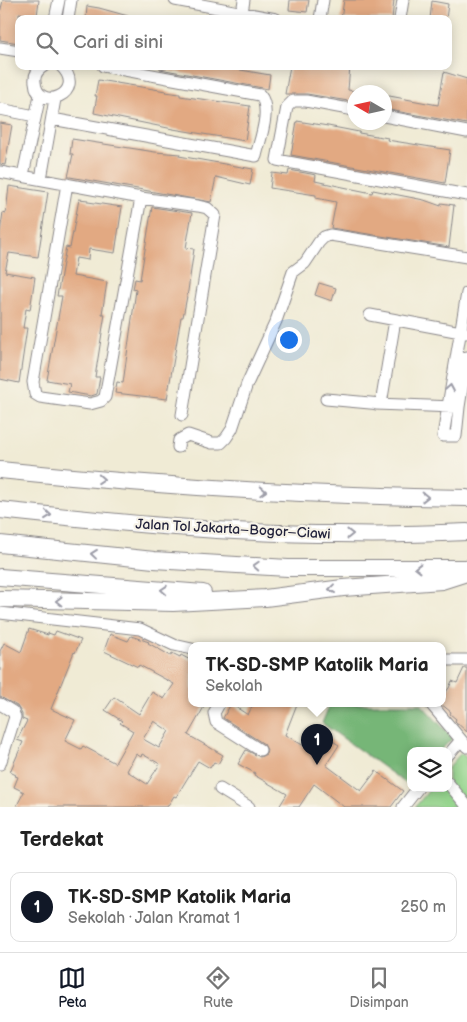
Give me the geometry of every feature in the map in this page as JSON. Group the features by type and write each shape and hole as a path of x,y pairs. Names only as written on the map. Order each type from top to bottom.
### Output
{"highway":[{"path":"0,470 221,489 380,497 467,498"},
{"name":"Jalan Tol Jakarta–Bogor–Ciawi","path":"0,510 82,519 226,530 337,534 467,532"},
{"path":"0,544 154,560 288,568 467,568"},
{"path":"0,599 173,603 265,598 343,588 442,581 467,573"},
{"path":"0,577 265,598"}],"street":[{"path":"56,15 59,0"},
{"path":"69,15 71,0"},
{"path":"175,0 253,15"},
{"path":"242,13 244,0"},
{"path":"321,15 323,0"},
{"path":"401,15 403,0"},
{"path":"0,48 15,50"},
{"path":"38,70 34,78 35,87 40,95 54,99 62,95 68,88 69,80 64,70"},
{"path":"52,119 256,156 266,110 260,95 125,70"},
{"path":"23,176 40,95"},
{"path":"41,179 54,99"},
{"path":"347,109 306,101 293,101 285,115 277,160 467,195"},
{"path":"0,110 35,116"},
{"path":"392,118 467,132"},
{"path":"0,172 207,208 215,215 182,415"},
{"path":"66,184 33,382 35,394 40,397 90,404 102,401 105,396 141,198"},
{"path":"178,447 179,440 188,435 212,443 221,443 226,438 232,429 247,384 276,321 293,272 305,262 324,237 330,235 467,258"},
{"path":"467,293 464,332 447,406 443,436 456,436 467,357"},
{"path":"370,315 464,332"},
{"path":"381,404 395,320"},
{"path":"326,401 459,407"},
{"path":"0,613 140,629 174,645 188,648"},
{"path":"446,660 467,660"},
{"path":"0,704 13,712 15,717 0,764"},
{"path":"217,707 214,713 216,722 260,750"},
{"path":"434,707 464,743 452,752"},
{"path":"452,788 466,804 453,807"},
{"path":"220,789 249,807"},
{"path":"403,807 415,792"}],"green space":[{"path":"329,707 424,707 453,738 444,747 407,747 407,784 322,723"},
{"path":"461,753 467,758 467,807 415,807 428,792 452,792 452,763"}],"building":[{"path":"3,0 39,0 37,15 19,13 19,15 15,15 15,42 0,40 0,13"},
{"path":"290,0 309,0 307,12 289,10"},
{"path":"344,0 394,0 392,15 342,15"},
{"path":"432,1 448,4 447,15 430,15"},
{"path":"87,6 124,15 86,15"},
{"path":"165,70 241,70 270,75 268,89"},
{"path":"289,70 350,70 347,101 307,94 285,94"},
{"path":"444,72 467,79 467,124 392,110 392,96 438,105"},
{"path":"98,80 166,91 180,94 180,96 250,106 245,141 94,113"},
{"path":"297,121 388,138 387,140 450,150 445,183 291,155"},
{"path":"0,123 12,125 5,165 0,164"},
{"path":"72,139 180,154 179,156 253,169 250,185 216,177 211,202 68,177 73,154 70,154"},
{"path":"289,170 316,175 315,181 343,187 372,193 373,190 424,200 441,206 441,203 454,205 449,247 331,228 336,202 316,198 316,195 270,188 272,173 288,175"},
{"path":"9,186 48,192 38,257 9,253 5,272 35,277 30,310 26,309 23,328 27,328 19,383 0,379 0,233 3,212 6,213"},
{"path":"79,199 122,207 115,253 89,249 88,260 76,258 73,276 107,282 102,314 105,314 95,377 100,377 97,394 91,396 68,392 70,384 47,380 62,296 57,296 66,247 70,248"},
{"path":"152,207 192,213 186,248 194,249 188,291 183,317 181,317 167,399 115,393 117,382 123,383 136,290 133,289 135,279 140,280"},
{"path":"319,283 336,288 332,301 315,295"},
{"path":"29,629 48,635 48,633 54,635 56,631 81,640 74,652 51,709 75,720 65,741 81,749 83,746 115,763 133,731 105,710 114,697 139,714 152,692 164,699 174,684 139,665 138,667 104,651 110,634 128,641 131,636 149,642 171,656 172,653 180,657 181,655 188,659 188,707 204,707 188,735 223,755 218,764 214,762 210,768 198,761 176,797 174,796 167,807 16,807 24,792 14,787 18,777 10,772 23,742 17,740 27,721 22,719 22,714 17,706 0,697 0,651 4,643 21,652","holes":["154,721 169,731 159,748 143,739","136,754 141,757 142,754 160,764 147,784 127,771"]},
{"path":"464,668 467,668 467,732 455,721 456,719 450,714 451,712 445,707 446,692 452,681 457,683"},
{"path":"229,707 236,707 248,715 252,707 296,707 285,735 313,751 323,735 339,745 326,765 361,791 376,771 403,791 391,807 344,807 314,784 299,807 279,807 287,794 238,764 246,750 260,757 266,754 267,750 264,744 223,718"}],"place":[{"name":"TK-SD-SMP Katolik Maria","path":"317,765"}]}
